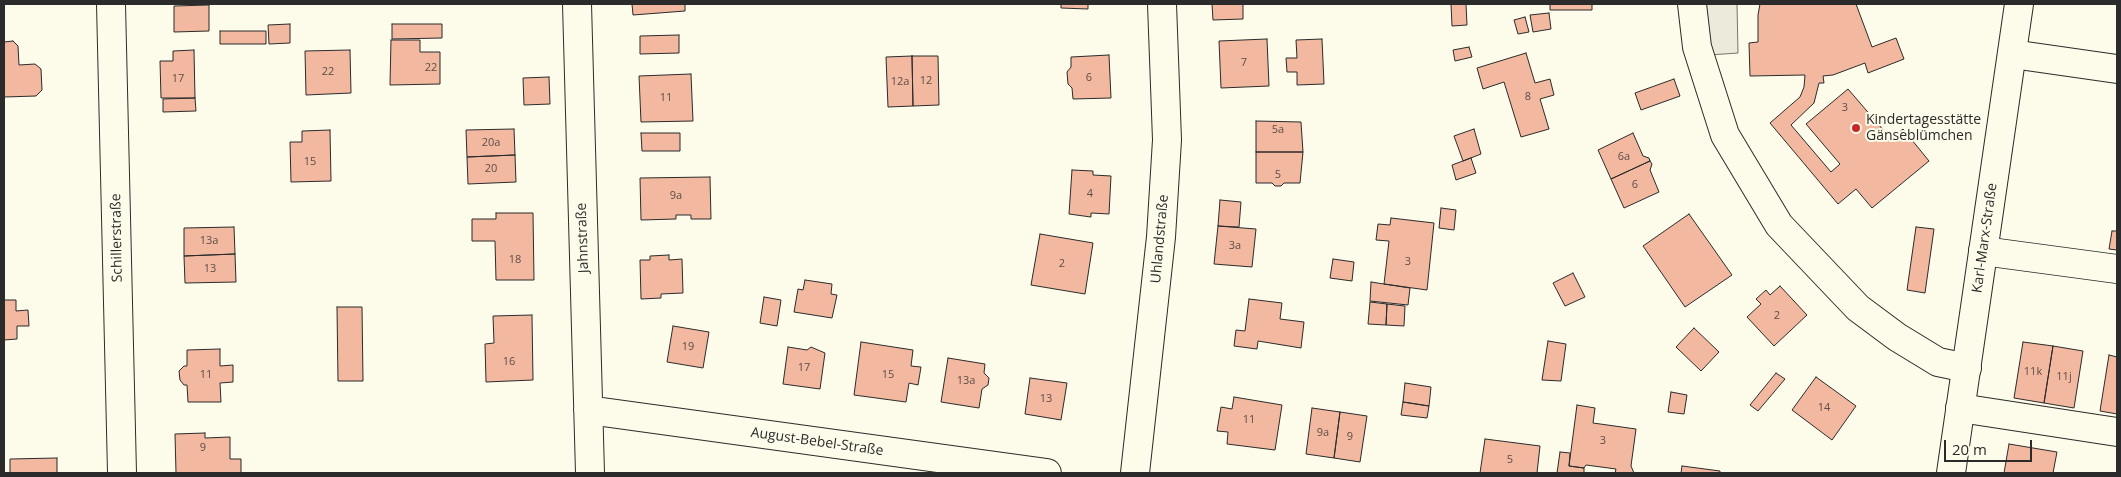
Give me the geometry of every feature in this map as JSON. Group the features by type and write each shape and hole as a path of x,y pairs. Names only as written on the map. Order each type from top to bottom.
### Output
{"street":[{"name":"Schillerstraße","path":"111,4 122,473"},
{"name":"Jahnstraße","path":"577,4 590,473"},
{"name":"Uhlandstraße","path":"1134,473 1161,237 1167,140 1162,4"},
{"name":"Karl-Marx-Straße","path":"1951,473 2019,4"},
{"path":"1697,15 1697,47 1726,135 1779,225 1858,308 1897,337 1938,362 1967,368"},
{"path":"2012,54 2117,69"},
{"path":"1983,252 2117,270"},
{"path":"1960,408 2117,432"},
{"name":"August-Bebel-Straße","path":"588,410 1047,473"}],"shaded area":[{"path":"1703,4 1737,4 1738,53 1709,55"}],"building":[{"path":"632,4 685,4 685,11 633,15"},
{"path":"1061,4 1088,4 1088,9 1061,8"},
{"path":"1212,4 1243,4 1243,19 1213,20"},
{"path":"1451,4 1466,4 1467,25 1452,26"},
{"path":"1550,4 1592,4 1592,10 1550,10"},
{"name":"Kindertagesstätte Gänseblümchen","path":"1760,4 1856,4 1872,47 1896,38 1904,59 1868,73 1865,63 1833,75 1823,76 1824,83 1819,83 1814,103 1791,125 1831,172 1840,164 1806,124 1848,89 1891,139 1903,129 1929,161 1872,208 1856,189 1838,204 1770,123 1800,97 1804,87 1805,75 1750,76 1749,43 1758,42"},
{"path":"209,5 209,31 174,32 174,6"},
{"path":"1549,13 1551,29 1533,32 1530,15"},
{"path":"1525,17 1529,32 1518,34 1514,20"},
{"path":"290,24 290,43 269,44 268,25"},
{"path":"392,24 442,24 442,38 392,39"},
{"path":"220,31 266,31 266,44 220,44"},
{"path":"679,35 679,53 640,54 640,36"},
{"path":"1267,39 1269,86 1221,88 1219,41"},
{"path":"1322,39 1324,84 1297,85 1297,72 1287,72 1286,58 1297,58 1296,40"},
{"path":"391,40 420,40 420,52 440,52 440,84 390,85"},
{"path":"13,41 18,46 19,65 35,64 41,69 42,90 36,96 4,97 4,42"},
{"path":"1469,47 1472,57 1455,61 1453,50"},
{"path":"194,50 195,98 161,98 160,61 173,61 173,51"},
{"path":"350,50 351,93 306,95 305,51"},
{"path":"1526,53 1535,83 1550,79 1554,95 1540,99 1549,129 1521,137 1504,82 1483,89 1477,68"},
{"path":"1109,55 1111,98 1073,99 1072,88 1068,84 1067,72 1071,67 1071,57"},
{"path":"912,56 913,106 888,107 886,57"},
{"path":"912,56 938,56 939,105 913,106"},
{"path":"691,74 693,121 641,122 639,76"},
{"path":"549,77 550,104 524,105 523,78"},
{"path":"1674,79 1680,96 1641,110 1635,93"},
{"path":"195,98 196,111 163,112 163,99"},
{"path":"1256,121 1301,122 1303,152 1256,152"},
{"path":"514,129 515,155 467,157 466,130"},
{"path":"1474,129 1481,154 1463,161 1454,136"},
{"path":"330,130 331,181 291,182 290,142 302,142 302,131"},
{"path":"641,133 680,133 680,151 642,151"},
{"path":"1633,133 1643,156 1649,158 1650,161 1611,179 1598,150"},
{"path":"1256,152 1303,152 1300,183 1284,183 1281,186 1275,186 1272,183 1256,183"},
{"path":"515,155 516,182 468,184 467,157"},
{"path":"1471,158 1476,173 1456,180 1452,165"},
{"path":"1650,161 1652,164 1650,170 1659,192 1624,208 1611,179"},
{"path":"1072,170 1093,171 1093,175 1111,176 1109,214 1091,213 1091,217 1069,214"},
{"path":"710,177 711,219 691,219 691,215 676,215 676,219 641,220 640,178"},
{"path":"1220,200 1241,202 1239,227 1218,226"},
{"path":"1441,208 1456,210 1454,230 1439,228"},
{"path":"496,213 533,213 534,280 496,280 495,241 472,241 472,219 496,219"},
{"path":"1689,214 1732,275 1685,307 1643,246"},
{"path":"1391,218 1434,223 1427,290 1384,284 1389,241 1376,240 1378,224 1390,225"},
{"path":"1218,226 1256,229 1252,267 1214,264"},
{"path":"234,227 235,254 184,256 184,228"},
{"path":"1916,227 1934,229 1925,293 1907,290"},
{"path":"2112,231 2117,231 2117,250 2109,249"},
{"path":"1040,234 1093,243 1085,294 1031,285"},
{"path":"235,254 236,282 185,283 184,256"},
{"path":"669,255 669,260 682,259 683,293 661,294 661,298 641,299 640,260 650,260 650,256"},
{"path":"1333,259 1354,262 1352,281 1330,278"},
{"path":"1573,273 1585,297 1565,306 1553,283"},
{"path":"805,280 832,284 831,294 837,295 832,318 794,312 798,289 803,290"},
{"path":"1371,282 1410,288 1408,305 1370,301"},
{"path":"1780,286 1807,315 1774,346 1747,317 1761,304 1756,299 1766,290 1770,295"},
{"path":"764,297 781,300 777,326 760,323"},
{"path":"1249,299 1282,303 1280,319 1304,322 1301,348 1258,341 1257,349 1234,346 1236,330 1245,331"},
{"path":"4,300 16,300 16,311 28,310 29,326 17,326 17,339 4,340"},
{"path":"1370,302 1387,304 1386,325 1368,324"},
{"path":"1387,304 1405,306 1404,326 1386,325"},
{"path":"337,307 362,307 363,381 338,381"},
{"path":"532,315 533,380 486,382 485,344 494,343 493,316"},
{"path":"673,326 709,332 703,368 667,362"},
{"path":"1694,328 1719,352 1701,371 1676,347"},
{"path":"1548,341 1566,344 1561,381 1542,380"},
{"path":"861,342 913,350 911,366 921,367 918,385 909,383 906,402 854,395"},
{"path":"2023,342 2053,346 2044,403 2014,398"},
{"path":"2053,346 2083,351 2074,408 2044,403"},
{"path":"788,347 807,350 811,347 825,353 820,389 783,384"},
{"path":"220,349 220,366 233,365 233,382 220,383 221,402 188,402 187,385 184,385 180,380 179,371 184,366 187,366 187,350"},
{"path":"2109,355 2117,357 2117,414 2100,411"},
{"path":"948,358 985,364 984,373 989,378 988,385 982,389 979,408 941,402"},
{"path":"1776,373 1785,379 1758,411 1750,405"},
{"path":"1816,377 1856,406 1832,440 1792,410"},
{"path":"1030,378 1067,383 1061,420 1025,414"},
{"path":"1405,383 1431,387 1429,406 1403,402"},
{"path":"1671,392 1687,395 1684,414 1668,412"},
{"path":"1234,397 1282,405 1275,450 1227,444 1228,432 1217,431 1221,407 1232,409"},
{"path":"1403,402 1429,406 1427,418 1401,415"},
{"path":"1577,405 1595,408 1593,423 1636,429 1631,466 1634,473 1615,473 1616,469 1586,465 1584,468 1569,466"},
{"path":"1312,408 1340,412 1334,458 1306,454"},
{"path":"1340,412 1367,416 1360,462 1334,458"},
{"path":"205,433 205,438 230,437 230,459 241,459 241,473 176,473 175,434"},
{"path":"1485,439 1540,446 1537,473 1480,473"},
{"path":"2009,444 2057,452 2053,473 2004,473"},
{"path":"1560,452 1570,453 1569,466 1584,468 1584,473 1557,473"},
{"path":"57,458 57,473 10,473 10,459"},
{"path":"1682,466 1720,471 1720,473 1681,473"}],"place":[{"name":"Kindertagesstätte Gänseblümchen","path":"1856,128"}]}
